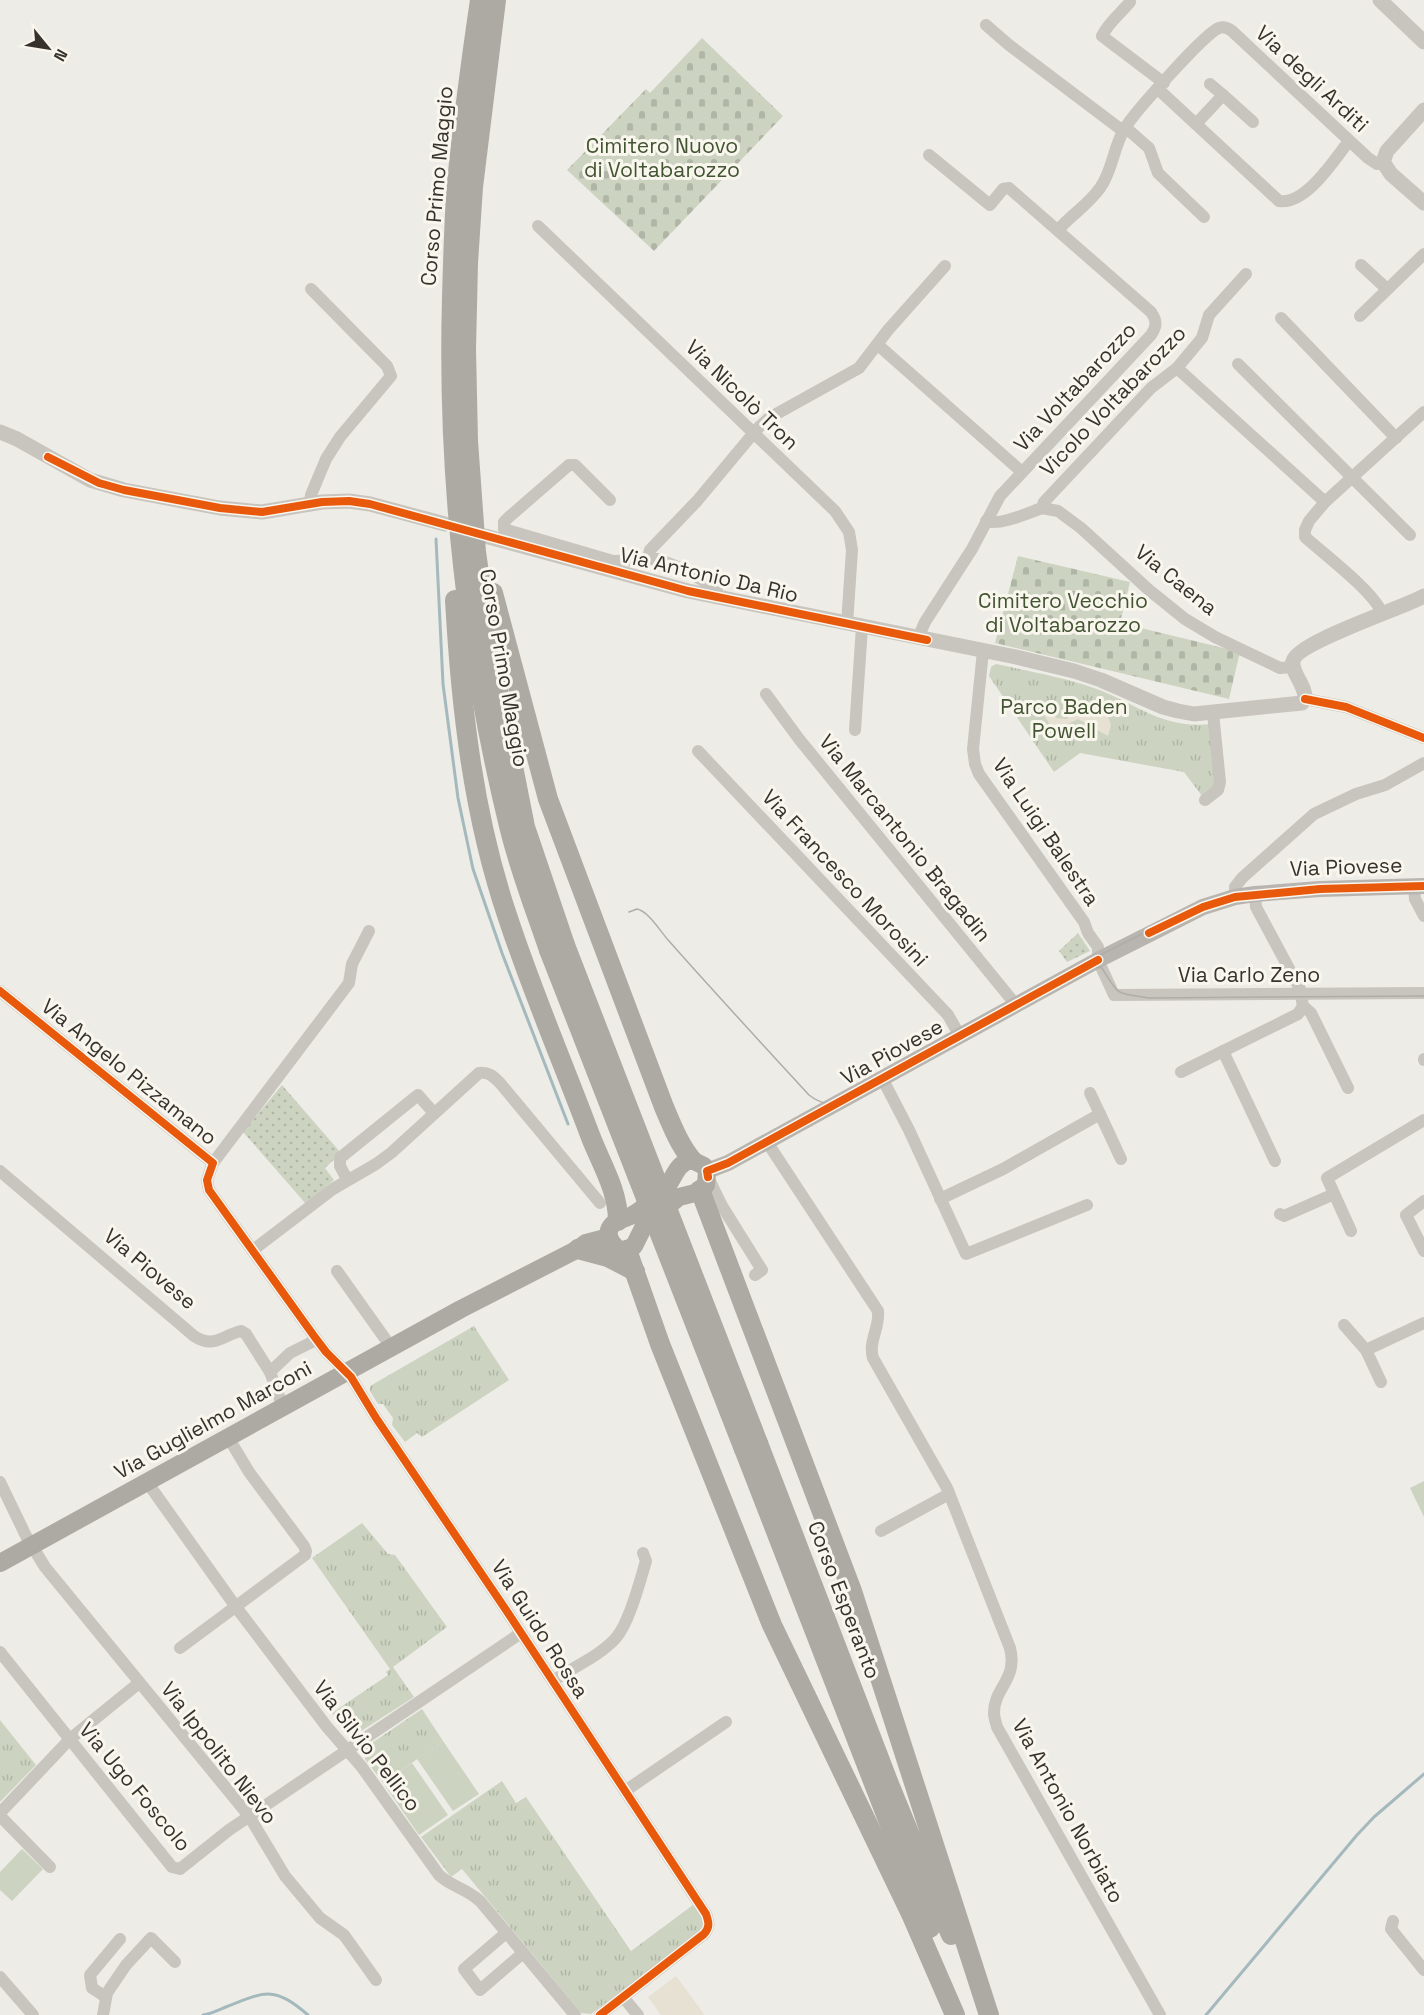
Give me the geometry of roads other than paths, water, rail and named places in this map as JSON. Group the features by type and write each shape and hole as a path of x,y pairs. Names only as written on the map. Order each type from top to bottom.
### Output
{"highway":[{"name":"Corso Primo Maggio","path":"480,0 457,184 451,347 461,443 490,650 517,828 565,945 657,1206"},
{"name":"Corso Primo Maggio","path":"461,443 473,188 496,0"},
{"path":"461,443 484,557 548,799 664,1107 680,1142 702,1175 852,1591 989,2015"},
{"path":"461,443 450,519 458,654 470,766 479,817 508,919 594,1146 616,1195 613,1229"},
{"name":"Corso Esperanto","path":"657,1206 751,1446 983,2015"},
{"path":"578,1249 608,1257 634,1271"},
{"path":"627,1250 660,1344 772,1625 912,1916 955,2015"},
{"name":"Corso Esperanto","path":"751,1446 961,2015"}],"main road":[{"name":"Via Piovese","path":"627,1250 638,1242 645,1224 683,1195 702,1175 767,1142 1098,960 1203,907 1235,897 1255,894 1320,889 1419,886"},
{"name":"Via Piovese","path":"613,1229 663,1190 683,1163 702,1175"},
{"name":"Via Guglielmo Marconi","path":"0,1563 391,1347 613,1229"},
{"path":"613,1229 613,1245 622,1251 627,1250"}],"street":[{"path":"1380,0 1424,42"},
{"path":"1130,2 1108,25 1102,36 1161,86 1196,124 1274,198 1285,202 1300,196 1317,181 1349,141"},
{"path":"986,24 1009,45 1149,148 1158,173 1204,217"},
{"name":"Via degli Arditi","path":"1058,230 1070,217 1077,214 1099,190 1124,129 1137,111 1214,31 1225,27 1372,161 1377,164 1383,162"},
{"path":"1210,84 1253,122"},
{"path":"1196,124 1222,95"},
{"path":"1424,110 1387,151 1383,162 1391,174 1424,203"},
{"name":"Via Voltabarozzo","path":"918,638 925,622 972,549 1000,496 1156,327 1156,319 1151,312 1009,188 1003,189 990,205 929,155"},
{"name":"Via Nicolò Tron","path":"538,226 835,511 849,532 852,550 855,626"},
{"path":"1360,316 1424,254"},
{"path":"1361,265 1387,289"},
{"path":"648,558 650,550 697,501 754,433 777,413 854,372 945,266"},
{"name":"Vicolo Voltabarozzo","path":"986,521 990,523 1002,521 1042,508 1044,502 1106,433 1150,388 1177,368 1202,338 1209,315 1246,274"},
{"path":"310,503 315,483 340,437 391,376 387,366 311,289"},
{"path":"1281,318 1396,438"},
{"path":"878,345 1022,472"},
{"path":"1238,364 1410,535"},
{"path":"1177,368 1325,502"},
{"path":"1382,613 1376,603 1353,580 1305,537 1305,530 1309,521 1325,502 1424,412"},
{"path":"0,432 17,439 90,480 124,490 202,505 255,512 277,511 310,503 349,501 370,504 445,524"},
{"name":"Via Antonio Da Rio","path":"610,500 575,465 569,465 509,517 504,522 504,529 613,561 658,559 715,587 716,597"},
{"name":"Via Caena","path":"1042,508 1058,511 1081,528 1166,605 1204,631 1280,668 1293,667"},
{"name":"Via Antonio Da Rio","path":"485,536 631,577 716,597 1016,657 1088,675 1178,711 1213,713 1300,704 1305,699"},
{"path":"1424,596 1321,639 1300,651 1294,657 1293,667 1304,686 1305,699 1346,707 1424,738"},
{"path":"855,626 855,730"},
{"name":"Via Luigi Balestra","path":"983,651 974,749 975,764 979,774 1084,922 1088,933 1098,947 1098,960"},
{"name":"Via Marcantonio Bragadin","path":"766,694 799,739 1016,1005"},
{"path":"1204,800 1218,790 1220,782 1213,713"},
{"name":"Via Francesco Morosini","path":"698,752 948,1015 960,1036"},
{"name":"Via Piovese","path":"1235,897 1235,887 1242,878 1314,814 1356,794 1385,785 1424,763"},
{"path":"1419,886 1415,898 1424,916"},
{"path":"1255,894 1256,907 1348,1088"},
{"name":"Via Angelo Pizzamano","path":"314,1336 209,1190 207,1180 213,1163 349,983 352,964 369,931"},
{"name":"Via Carlo Zeno","path":"1098,960 1114,995 1303,1000 1424,993"},
{"name":"Via Angelo Pizzamano","path":"0,991 213,1163"},
{"path":"1181,1072 1298,1014 1303,1000"},
{"path":"1223,1051 1275,1161"},
{"path":"252,1250 347,1179 376,1164 391,1153 479,1073 486,1072 492,1075 600,1203"},
{"path":"882,1078 909,1130 966,1254 1087,1205"},
{"path":"1090,1093 1121,1160"},
{"path":"347,1179 340,1166 340,1158 418,1095 434,1113"},
{"path":"940,1199 1003,1169 1100,1114"},
{"path":"1351,1231 1327,1178 1424,1120"},
{"name":"Via Antonio Norbiato","path":"767,1142 878,1311 879,1319 870,1350 873,1358 949,1494 1013,1661 1007,1682 996,1701 994,1714 997,1727 1160,2015"},
{"name":"Via Piovese","path":"0,1171 194,1336 201,1340 215,1342 241,1331 250,1339 270,1372 283,1407"},
{"path":"702,1175 762,1270 755,1275"},
{"path":"1280,1214 1284,1216 1334,1194"},
{"path":"1424,1201 1406,1215 1424,1251"},
{"path":"337,1271 391,1347"},
{"path":"1366,1350 1424,1323"},
{"path":"1344,1325 1366,1350 1381,1382"},
{"path":"270,1372 290,1353 312,1342 314,1336"},
{"path":"314,1336 326,1352 347,1372"},
{"name":"Via Guido Rossa","path":"347,1372 702,1907 709,1922 708,1929 623,1997"},
{"path":"180,1648 305,1555 306,1551 244,1465 228,1437"},
{"name":"Via Ippolito Nievo","path":"0,1482 45,1567 249,1816 285,1876 320,1918 344,1935 376,1980"},
{"name":"Via Silvio Pellico","path":"147,1482 236,1607 327,1727 376,1787 439,1875 471,1893 575,2015"},
{"path":"881,1531 949,1494"},
{"path":"553,1681 597,1654 616,1639 625,1624 641,1579 646,1561 643,1553"},
{"name":"Via Guido Rossa","path":"347,1750 521,1634"},
{"name":"Via Ugo Foscolo","path":"0,1652 172,1867 180,1869 209,1844 347,1750"},
{"path":"50,1867 0,1814 70,1739 139,1683"},
{"path":"625,1791 726,1722"},
{"path":"1393,1921 1391,1929 1424,1970"},
{"path":"506,1933 464,1969 480,1990 523,1953"},
{"path":"103,2015 105,1997 126,1965 151,1938 175,1962"},
{"path":"105,1997 92,1988 90,1975 120,1939"},
{"path":"0,1977 33,2015"},
{"path":"600,2015 623,1997 638,2015"}],"waterway":[{"path":"436,539 443,684 458,798 473,869 502,953 568,1124"},
{"path":"1206,2015 1357,1835 1374,1817 1424,1774"},
{"path":"203,2015 251,1997 269,1994 286,1999 308,2015"}],"tram line":[{"path":"1081,965 1167,921 1221,898 1282,888 1379,882 1424,882"},
{"path":"629,912 637,909 650,917 669,941 809,1095 828,1104 847,1100 1092,966 1102,968 1119,992 1149,998 1424,996"}],"park label":[{"name":"Cimitero Nuovo di Voltabarozzo","path":"662,158"},
{"name":"Cimitero Vecchio di Voltabarozzo","path":"1063,613"},
{"name":"Parco Baden Powell","path":"1064,719"}]}
